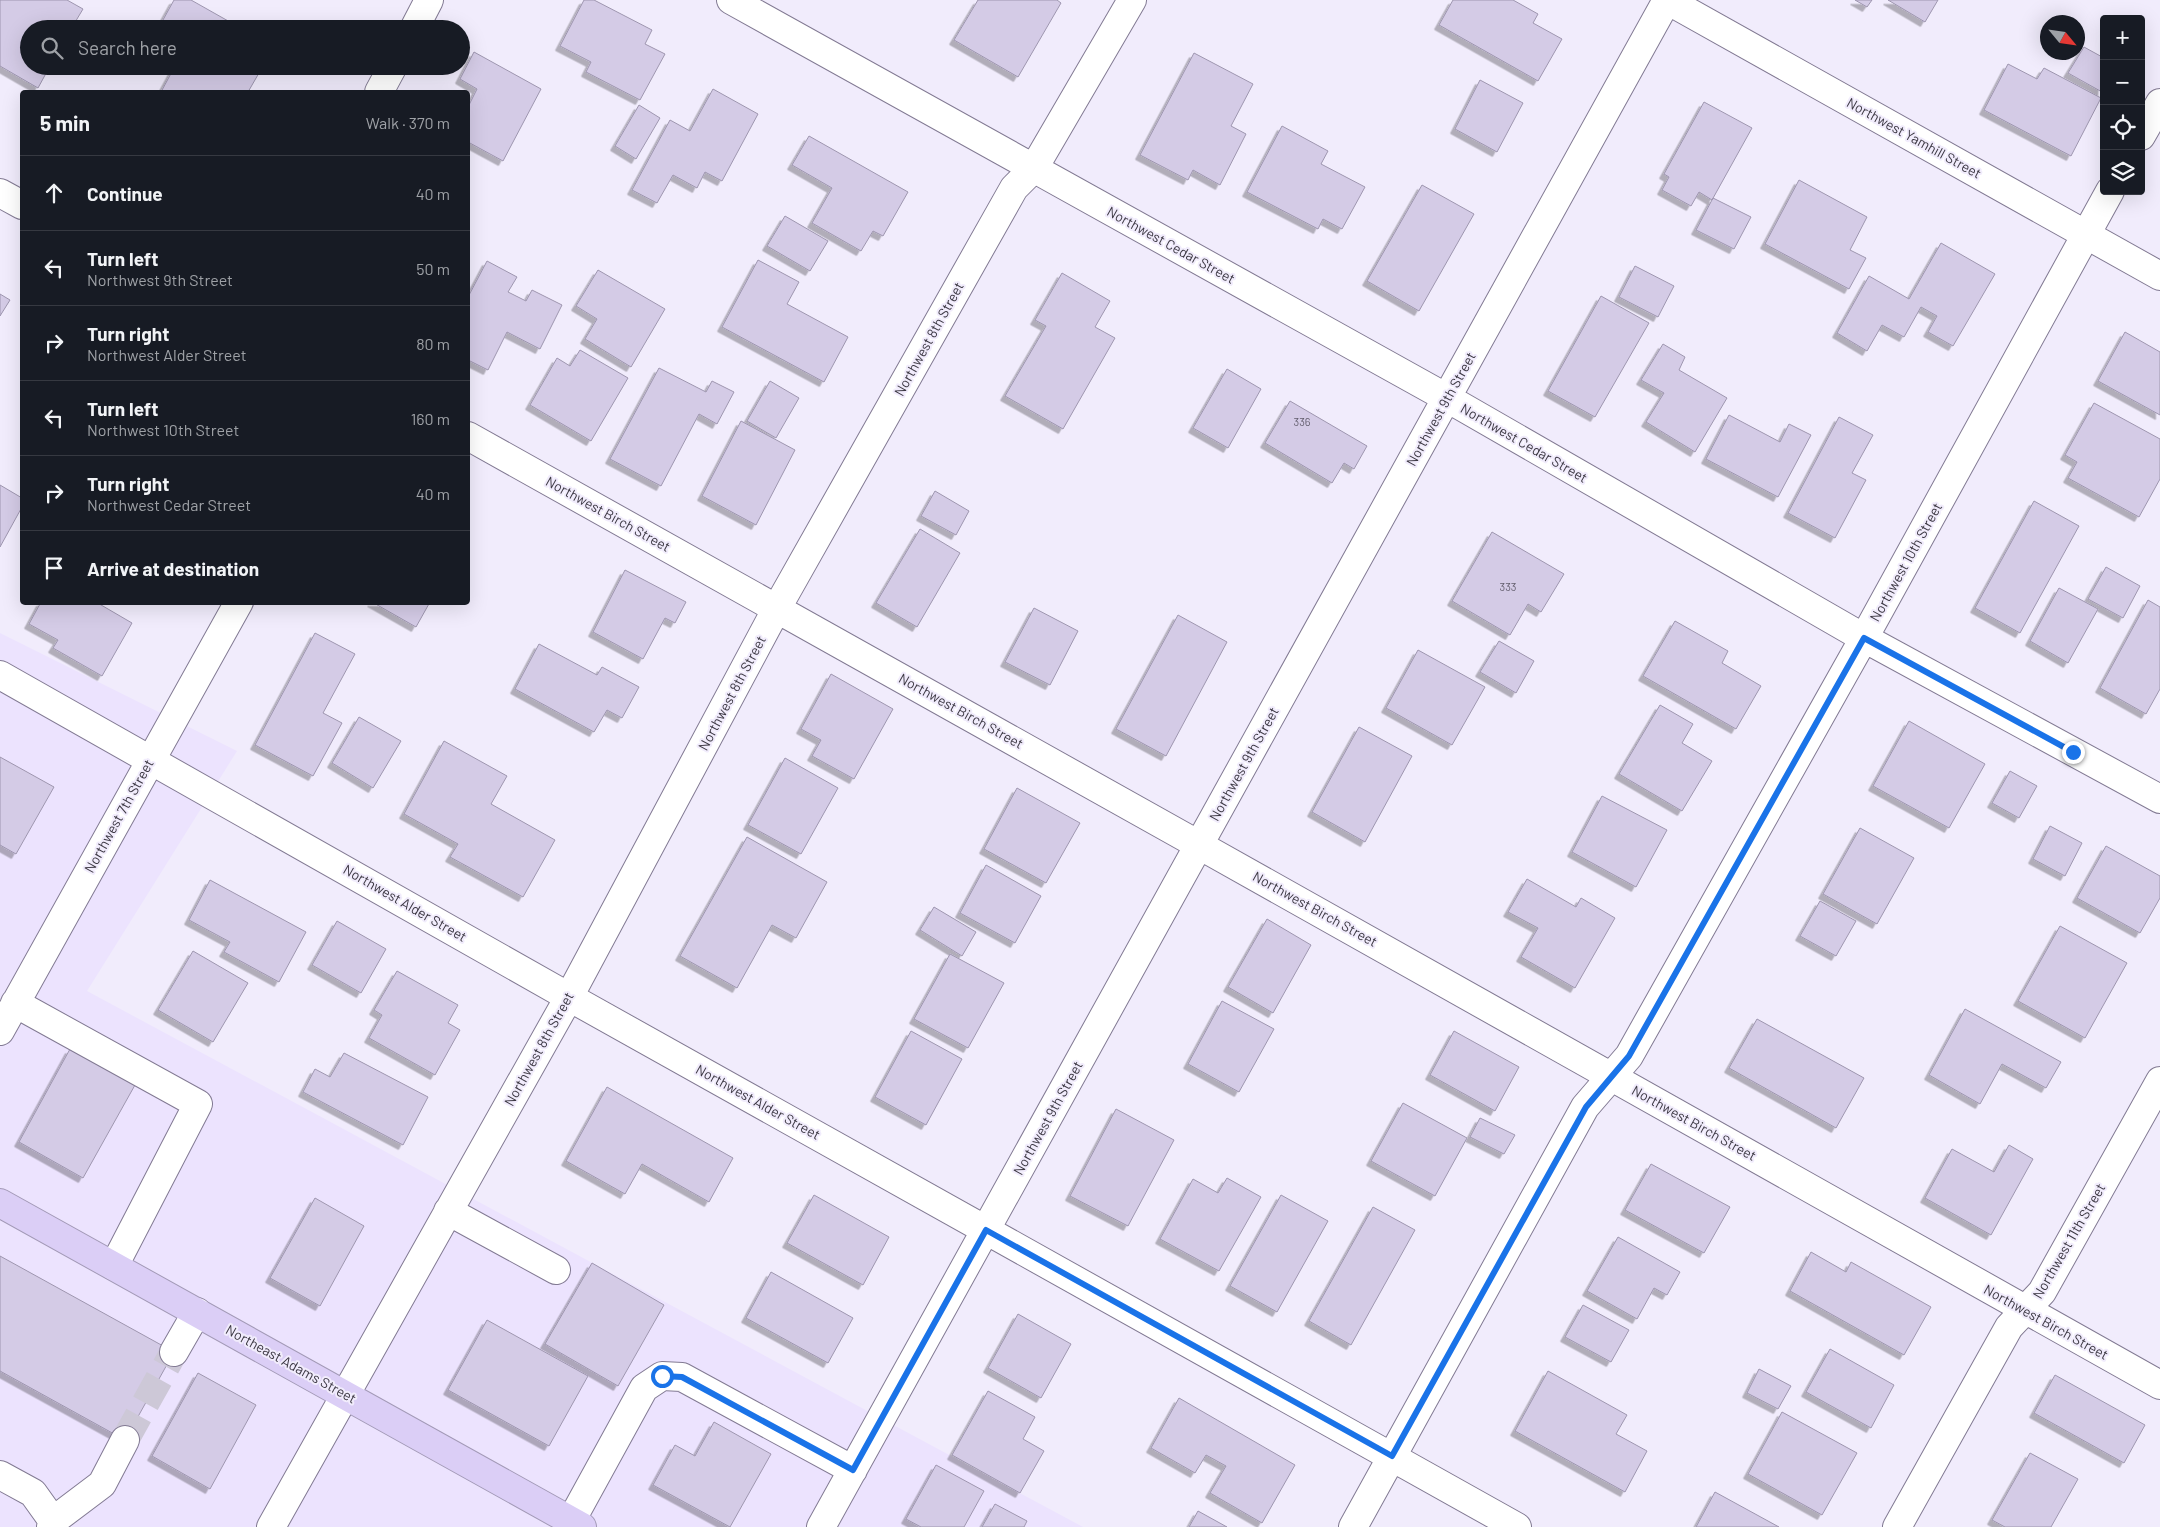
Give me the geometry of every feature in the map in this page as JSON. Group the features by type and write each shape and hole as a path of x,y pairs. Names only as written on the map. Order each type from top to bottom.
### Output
{"highway":[{"name":"Northeast Adams Street","path":"0,1203 576,1524"}],"street":[{"path":"419,20 430,0"},
{"name":"Northwest Cedar Street","path":"731,0 1447,398 1864,638 2160,800"},
{"name":"Northwest 8th Street","path":"271,1527 344,1394 569,997 777,608 1014,188 1034,168 1132,0"},
{"name":"Northwest Yamhill Street","path":"1667,0 2160,276"},
{"name":"Northwest 9th Street","path":"821,1527 1667,0"},
{"path":"380,90 388,75"},
{"path":"2145,129 2160,103"},
{"path":"0,193 20,204"},
{"name":"Northwest 10th Street","path":"1353,1527 1586,1107 1629,1056 1864,638 2108,195"},
{"name":"Northwest Birch Street","path":"470,437 2160,1385"},
{"name":"Northwest 7th Street","path":"0,1031 236,605"},
{"name":"Northwest Alder Street","path":"0,675 569,997 1517,1527"},
{"path":"15,1003 198,1104 114,1266"},
{"name":"Northwest 11th Street","path":"1897,1527 2009,1327 2042,1292 2160,1081"},
{"path":"448,1211 556,1270"},
{"path":"174,1352 197,1312"},
{"path":"576,1524 644,1388 662,1376 682,1377 853,1470"},
{"path":"0,1475 33,1493 52,1524 102,1484 125,1440"}],"shaded area":[{"path":"0,633 237,751 87,991 1083,1527 0,1527"}],"building":[{"path":"0,0 67,0 83,9 76,20 20,20 20,75 45,75 38,88 0,66"},
{"path":"174,0 191,0 226,20 163,20"},
{"path":"584,0 594,0 652,30 645,44 665,54 640,100 586,72 591,62 560,46"},
{"path":"978,0 1057,0 1061,3 1018,77 954,40"},
{"path":"1453,0 1513,0 1538,14 1533,23 1562,39 1538,81 1439,25"},
{"path":"1855,0 1872,0 1867,7"},
{"path":"1888,0 1938,0 1925,22"},
{"path":"2085,48 2100,56 2100,91 2068,73 2076,60 2085,60"},
{"path":"474,52 541,89 503,161 470,143 470,103 477,89 460,79 462,75 470,75 470,60"},
{"path":"1194,53 1253,84 1231,126 1246,134 1220,185 1193,170 1188,180 1140,155"},
{"path":"2008,64 2037,79 2044,68 2100,97 2071,156 1984,110"},
{"path":"170,75 258,75 249,90 162,90"},
{"path":"1480,80 1523,103 1497,152 1455,129"},
{"path":"713,89 758,114 722,181 705,172 697,188 673,175 657,203 632,190 670,120 690,131"},
{"path":"1704,102 1752,128 1712,200 1699,192 1691,206 1662,190 1669,177 1664,174"},
{"path":"639,105 660,118 636,159 615,146"},
{"path":"1282,126 1328,151 1321,164 1365,187 1342,229 1323,219 1318,229 1247,192"},
{"path":"809,136 908,192 883,236 873,231 861,251 812,223 832,188 792,165"},
{"path":"1799,180 1867,217 1850,250 1866,258 1849,289 1765,244"},
{"path":"1422,185 1474,214 1419,311 1367,281"},
{"path":"1713,198 1751,217 1734,249 1696,230"},
{"path":"785,216 828,241 810,271 767,246"},
{"path":"1941,243 1995,274 1953,346 1928,332 1937,316 1921,307 1904,337 1882,325 1867,351 1837,333 1869,276 1909,299"},
{"path":"758,260 799,282 787,304 848,337 824,382 722,327"},
{"path":"487,261 517,277 508,292 526,301 532,290 562,305 540,349 507,332 488,370 470,361 470,293"},
{"path":"1635,266 1674,286 1658,317 1619,297"},
{"path":"598,270 665,309 631,367 585,339 597,319 576,306"},
{"path":"1062,273 1110,301 1095,327 1115,338 1063,429 1005,396 1046,326 1035,320"},
{"path":"0,294 10,300 0,316"},
{"path":"1601,296 1649,323 1595,417 1548,391"},
{"path":"2125,332 2160,352 2160,415 2098,381"},
{"path":"1663,344 1685,357 1679,370 1727,398 1695,452 1646,422 1664,393 1641,380"},
{"path":"580,350 628,378 591,441 530,405 557,358 570,366"},
{"path":"659,368 706,392 712,381 734,392 717,424 699,414 661,486 610,459"},
{"path":"1227,369 1261,389 1228,448 1193,428"},
{"path":"770,381 799,398 776,438 747,421"},
{"path":"1290,401 1367,446 1354,469 1344,463 1332,483 1265,443"},
{"path":"2094,403 2160,439 2160,479 2139,517 2068,478 2077,462 2065,455"},
{"path":"1729,415 1780,442 1789,424 1811,435 1778,497 1706,459"},
{"path":"1839,417 1873,435 1852,473 1866,480 1835,538 1788,513"},
{"path":"741,421 795,450 756,525 702,496"},
{"path":"0,485 20,497 20,511 0,547"},
{"path":"935,491 969,511 956,535 921,516"},
{"path":"2034,501 2079,526 2020,633 1975,608"},
{"path":"920,529 960,553 917,627 876,603"},
{"path":"1492,532 1564,574 1541,612 1528,604 1510,635 1452,601"},
{"path":"2106,567 2140,586 2123,618 2088,599"},
{"path":"625,570 686,602 675,623 665,618 643,659 593,632"},
{"path":"2059,588 2098,609 2068,663 2030,641"},
{"path":"2148,600 2160,607 2160,689 2146,714 2100,688"},
{"path":"39,605 101,605 132,623 102,676 53,648 58,640 29,624"},
{"path":"377,605 428,605 416,627"},
{"path":"1034,608 1078,631 1050,685 1005,662"},
{"path":"1178,615 1227,642 1166,756 1116,729"},
{"path":"1675,621 1728,651 1722,663 1761,686 1736,729 1643,676"},
{"path":"315,633 355,654 323,713 342,723 313,776 255,745"},
{"path":"1499,641 1534,661 1516,693 1480,672"},
{"path":"539,644 597,675 602,667 639,687 622,718 607,710 594,732 515,689"},
{"path":"1418,650 1485,687 1452,745 1386,708"},
{"path":"831,674 893,709 854,779 812,756 821,740 801,729"},
{"path":"1660,705 1693,724 1682,743 1712,761 1682,811 1619,774"},
{"path":"359,717 401,741 373,788 332,763"},
{"path":"1909,721 1985,764 1949,828 1873,786"},
{"path":"1359,727 1412,756 1365,842 1312,812"},
{"path":"444,741 507,776 491,804 555,840 523,897 450,857 458,844 404,814"},
{"path":"0,757 54,787 16,854 0,845"},
{"path":"785,758 838,788 801,854 748,825"},
{"path":"2010,771 2037,786 2019,818 1992,803"},
{"path":"1017,788 1080,823 1046,883 984,849"},
{"path":"1602,796 1667,830 1636,887 1572,852"},
{"path":"2050,826 2082,843 2065,876 2033,859"},
{"path":"1860,828 1914,858 1877,924 1823,894"},
{"path":"747,837 827,882 796,938 772,925 737,988 680,956"},
{"path":"2106,846 2160,876 2160,898 2140,933 2077,898"},
{"path":"986,865 1041,896 1015,943 960,913"},
{"path":"1527,879 1576,907 1581,898 1615,918 1575,988 1521,957 1538,928 1508,912"},
{"path":"210,880 306,932 279,982 224,952 230,942 189,920"},
{"path":"1820,901 1856,921 1836,956 1800,936"},
{"path":"934,907 976,932 962,956 920,930"},
{"path":"1267,919 1311,945 1273,1013 1228,987"},
{"path":"337,921 386,949 361,993 312,965"},
{"path":"2060,926 2127,963 2085,1038 2018,1001"},
{"path":"193,951 248,983 213,1042 158,1010"},
{"path":"950,954 1004,983 968,1048 914,1019"},
{"path":"397,971 458,1005 448,1023 460,1030 435,1075 369,1038 382,1015 374,1010"},
{"path":"1222,1001 1274,1029 1239,1092 1188,1064"},
{"path":"1965,1009 2061,1062 2046,1088 2002,1064 1980,1104 1929,1075"},
{"path":"1757,1019 1864,1078 1836,1128 1729,1068"},
{"path":"911,1031 962,1059 926,1125 875,1097"},
{"path":"1454,1031 1519,1067 1495,1111 1430,1075"},
{"path":"70,1049 135,1085 83,1178 19,1142"},
{"path":"344,1053 428,1097 403,1145 303,1092 315,1069 330,1077"},
{"path":"607,1087 733,1158 709,1202 642,1164 625,1194 566,1161"},
{"path":"1403,1103 1467,1138 1435,1196 1371,1161"},
{"path":"1116,1109 1174,1140 1128,1226 1070,1196"},
{"path":"1480,1118 1515,1135 1504,1154 1470,1137"},
{"path":"2009,1145 2033,1159 1991,1235 1925,1198 1952,1149 1994,1172"},
{"path":"1651,1164 1730,1207 1704,1253 1625,1210"},
{"path":"1227,1178 1261,1197 1219,1271 1160,1239 1193,1179 1218,1193"},
{"path":"814,1195 889,1237 863,1285 787,1243"},
{"path":"1281,1195 1328,1221 1277,1312 1230,1286"},
{"path":"315,1198 364,1226 320,1306 270,1278"},
{"path":"1373,1207 1415,1230 1351,1345 1309,1321"},
{"path":"1618,1237 1680,1272 1667,1295 1654,1288 1637,1319 1587,1291"},
{"path":"1811,1252 1846,1272 1851,1262 1931,1307 1904,1355 1790,1291"},
{"path":"0,1256 174,1352 125,1440 0,1371"},
{"path":"592,1263 664,1305 618,1386 545,1344"},
{"path":"771,1272 853,1318 828,1363 746,1318"},
{"path":"1583,1305 1629,1330 1611,1362 1565,1337"},
{"path":"1018,1314 1071,1344 1041,1398 988,1368"},
{"path":"487,1320 588,1376 549,1446 448,1390"},
{"path":"1830,1349 1894,1385 1871,1428 1806,1392"},
{"path":"1759,1369 1791,1386 1778,1409 1747,1393"},
{"path":"1548,1371 1627,1415 1616,1434 1647,1451 1625,1492 1515,1431"},
{"path":"198,1373 256,1405 210,1489 152,1456"},
{"path":"2055,1375 2145,1425 2124,1463 2034,1413"},
{"path":"988,1391 1035,1417 1023,1439 1044,1451 1020,1493 952,1455"},
{"path":"1179,1398 1295,1465 1262,1523 1210,1493 1226,1466 1206,1455 1195,1473 1151,1448"},
{"path":"1782,1412 1857,1453 1822,1515 1748,1474"},
{"path":"714,1422 771,1454 730,1527 653,1485 675,1445 695,1456"},
{"path":"2030,1453 2078,1479 2051,1527 2005,1527 1992,1520"},
{"path":"936,1465 984,1491 964,1527 921,1527 906,1519"},
{"path":"1715,1492 1779,1527 1696,1527"},
{"path":"995,1504 1027,1521 1024,1527 982,1527"},
{"path":"1198,1511 1227,1527 1189,1527"}],"tunnel":[{"path":"125,1440 174,1352"}],"route":[{"path":"662,1376 682,1377 853,1470 986,1230 1392,1456 1586,1107 1629,1056 1864,638 2073,752"}]}
